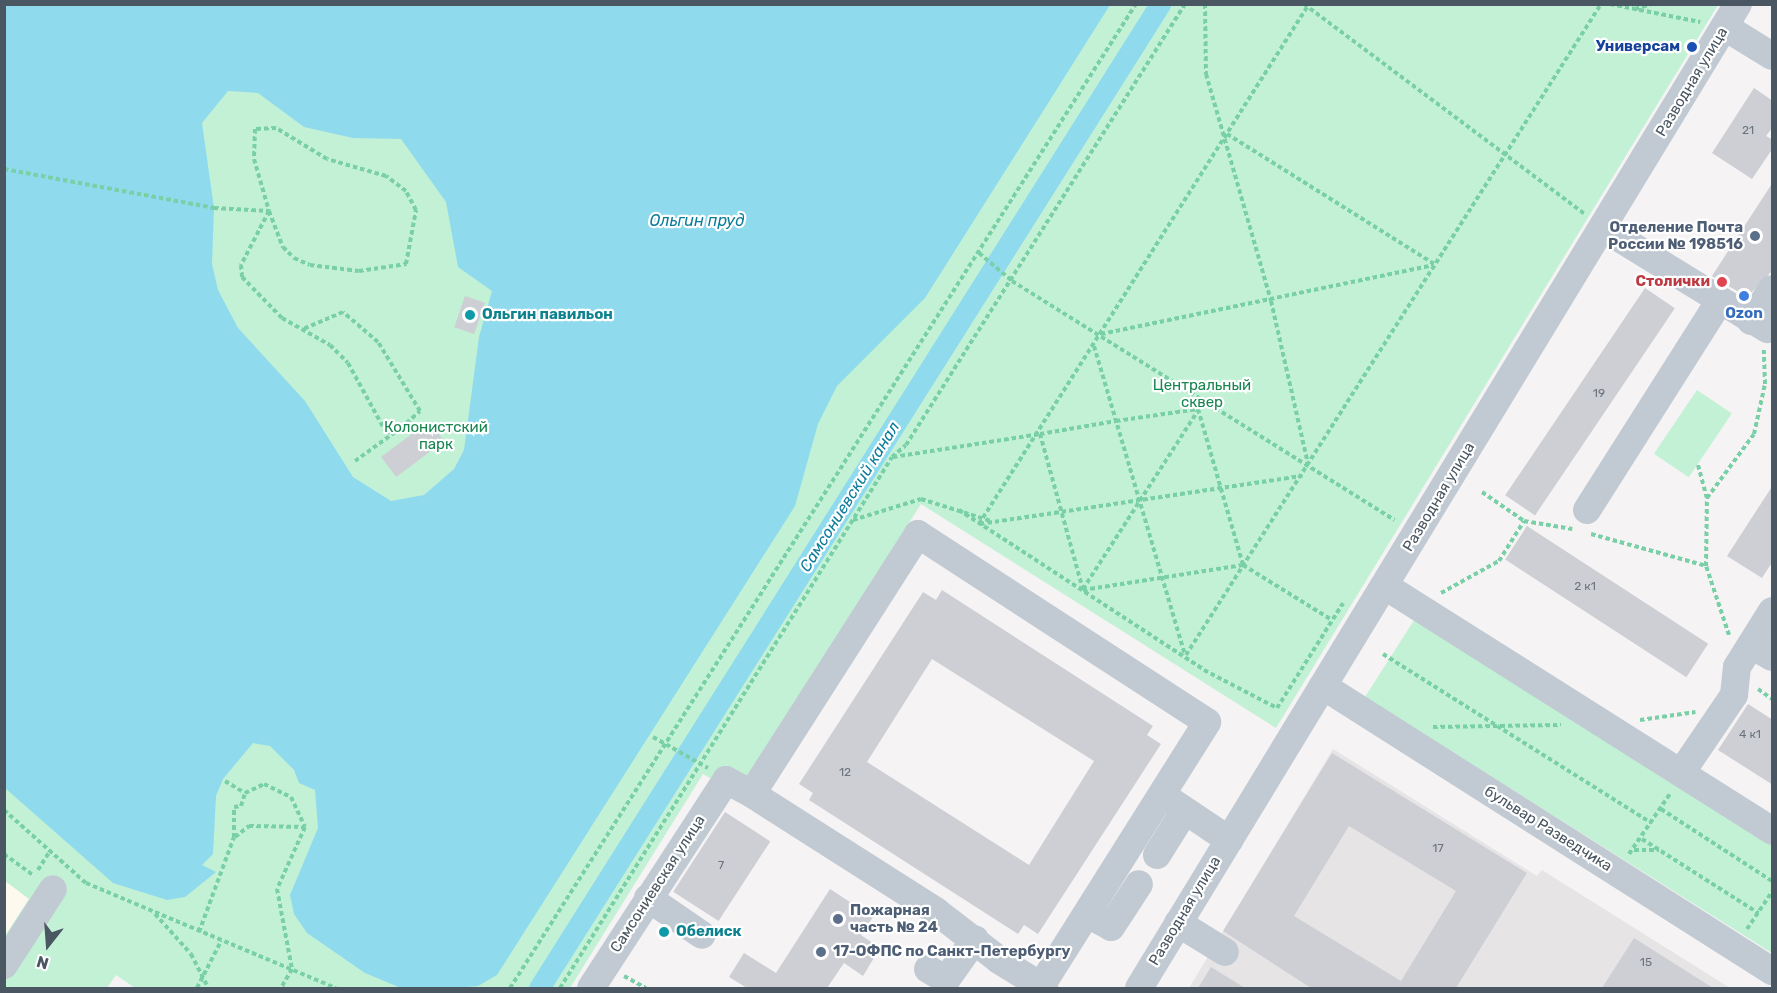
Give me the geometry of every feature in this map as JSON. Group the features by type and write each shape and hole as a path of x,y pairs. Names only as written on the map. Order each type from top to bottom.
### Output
{"street":[{"path":"1721,18 1773,56"},
{"name":"Разводная улица","path":"1138,988 1384,586 1595,222 1721,18"},
{"path":"1595,222 1719,302 1761,332 1773,289"},
{"path":"1587,510 1719,302"},
{"path":"918,534 1207,722 1162,795 1042,987 975,939 752,794 918,534"},
{"path":"1384,586 1773,831"},
{"path":"1681,773 1748,666 1773,611"},
{"name":"бульвар Разведчика","path":"1323,686 1773,971"},
{"name":"Самсониевская улица","path":"591,988 726,780 752,794"},
{"path":"1162,795 1184,812 1229,840"},
{"path":"1157,855 1184,812"},
{"path":"4,965 14,930 62,880"},
{"path":"1087,914 1111,927 1139,884"},
{"path":"648,898 702,935"},
{"path":"1178,923 1225,952"},
{"path":"928,969 946,980 975,939"}],"path":[{"path":"510,988 1136,4"},
{"path":"560,988 892,457 906,445 1012,281 1185,4"},
{"path":"1205,4 1206,74 1227,134 1271,301 1309,465"},
{"path":"1186,656 1601,4"},
{"path":"1610,4 1635,9 1721,18"},
{"path":"1635,9 1651,4"},
{"path":"979,524 1040,434 1100,334 1307,6 1504,156 1595,222"},
{"path":"269,211 283,247 310,265 359,271 406,264 416,210 406,191 371,168 327,159 263,125 255,129 253,142 269,211 241,265 242,277 271,309 303,329 348,363 380,427 395,433"},
{"path":"1227,134 1435,264"},
{"path":"4,168 214,208 269,211"},
{"path":"979,253 1012,281 1396,519 1390,529"},
{"path":"1100,334 1271,301 1435,264"},
{"path":"303,329 340,310 378,342 420,411 395,433 355,461"},
{"path":"1707,498 1754,434 1765,384 1761,332"},
{"path":"1094,346 1186,656"},
{"path":"1083,590 1204,401"},
{"path":"892,457 1198,409"},
{"path":"1198,409 1243,565"},
{"path":"1040,434 1058,511 1083,590"},
{"path":"1642,720 1696,712 1748,666 1706,566 1707,498 1698,465"},
{"path":"979,524 1302,476"},
{"path":"1482,492 1524,521 1651,548 1706,566"},
{"path":"958,510 1244,694 1277,708 1345,600"},
{"path":"1441,593 1498,561 1524,521"},
{"path":"1083,590 1243,565 1332,620"},
{"path":"1383,654 1496,728 1651,823"},
{"path":"1403,736 1414,727 1496,728 1566,724"},
{"path":"653,737 698,766"},
{"path":"1615,871 1642,839 1681,773"},
{"path":"225,781 245,793"},
{"path":"199,932 234,837 237,825 231,814 245,793 264,784 291,797 305,827 277,888 292,969 280,988"},
{"path":"1661,809 1773,880"},
{"path":"4,810 50,851 62,880 86,883 336,988"},
{"path":"234,837 249,826 305,827"},
{"path":"1642,839 1758,913"},
{"path":"1633,850 1660,850"},
{"path":"4,854 34,877 50,851"},
{"path":"1734,947 1758,913 1771,900 1773,892"},
{"path":"155,913 191,954 208,988"},
{"path":"197,988 222,941"},
{"path":"322,982 322,988"}],"shaded area":[{"path":"1333,749 1537,876 1542,870 1730,988 1189,988"},
{"path":"5,881 29,898 5,936"}],"green space":[{"name":"Колонистский парк","path":"5,5 1718,5 1276,728 921,504 736,793 703,774 570,988 135,988 116,975 107,988 5,988 5,936 29,899 5,881"},
{"path":"1697,390 1732,413 1689,477 1654,454"},
{"path":"1416,617 1772,844 1772,953 1365,697"}],"water":[{"name":"Ольгин пруд","path":"5,4 1110,5 925,298 837,386 818,424 795,506 497,975 478,986 401,988 365,973 307,933 294,914 290,895 318,828 315,790 299,783 294,770 270,746 253,743 223,779 216,796 213,854 202,865 216,872 185,897 167,900 113,883 5,788","holes":["228,91 258,93 304,127 353,138 401,139 446,202 458,267 492,291 479,337 464,450 454,469 424,495 391,501 353,477 305,401 238,328 218,290 212,264 214,208 202,123"]}],"building":[{"path":"1754,88 1773,101 1773,127 1766,136 1773,140 1773,148 1752,179 1712,153"},
{"name":"Отделение Почта России № 198516","path":"1773,182 1773,270 1747,297 1712,276"},
{"path":"1645,288 1675,308 1535,515 1505,495"},
{"name":"Ольгин павильон","path":"465,296 485,303 474,334 454,327"},
{"path":"429,421 444,441 396,477 381,457"},
{"path":"1773,485 1773,561 1762,578 1727,556"},
{"path":"1527,526 1708,644 1686,677 1505,560"},
{"path":"942,590 1153,726 1147,735 1161,744 1038,934 1024,925 1018,934 809,800 813,793 799,784 923,592 936,600","holes":["932,659 1094,761 1029,865 867,762"]},
{"path":"1748,704 1773,720 1773,785 1718,750"},
{"path":"1332,753 1527,873 1456,988 1311,988 1223,931","holes":["1349,826 1456,891 1401,981 1294,916"]},
{"path":"725,812 770,841 719,921 673,892"},
{"path":"830,889 873,917 861,935 880,948 863,976 844,963 827,988 747,988 729,977 744,953 776,973"},
{"path":"1634,938 1713,988 1602,988"},
{"path":"1211,967 1245,988 1198,988"}],"waterway":[{"name":"Самсониевский канал","path":"539,988 1160,4"}],"place":[{"name":"Универсам","path":"1692,47"},
{"name":"Отделение Почта России № 198516","path":"1755,236"},
{"name":"Столички","path":"1722,282"},
{"name":"Ozon","path":"1744,296"},
{"name":"Ольгин павильон","path":"470,315"},
{"name":"Пожарная часть № 24","path":"838,919"},
{"name":"Обелиск","path":"664,932"},
{"name":"17-ОФПС по Санкт-Петербургу","path":"821,952"}],"park label":[{"name":"Центральный сквер","path":"1202,394"}]}
